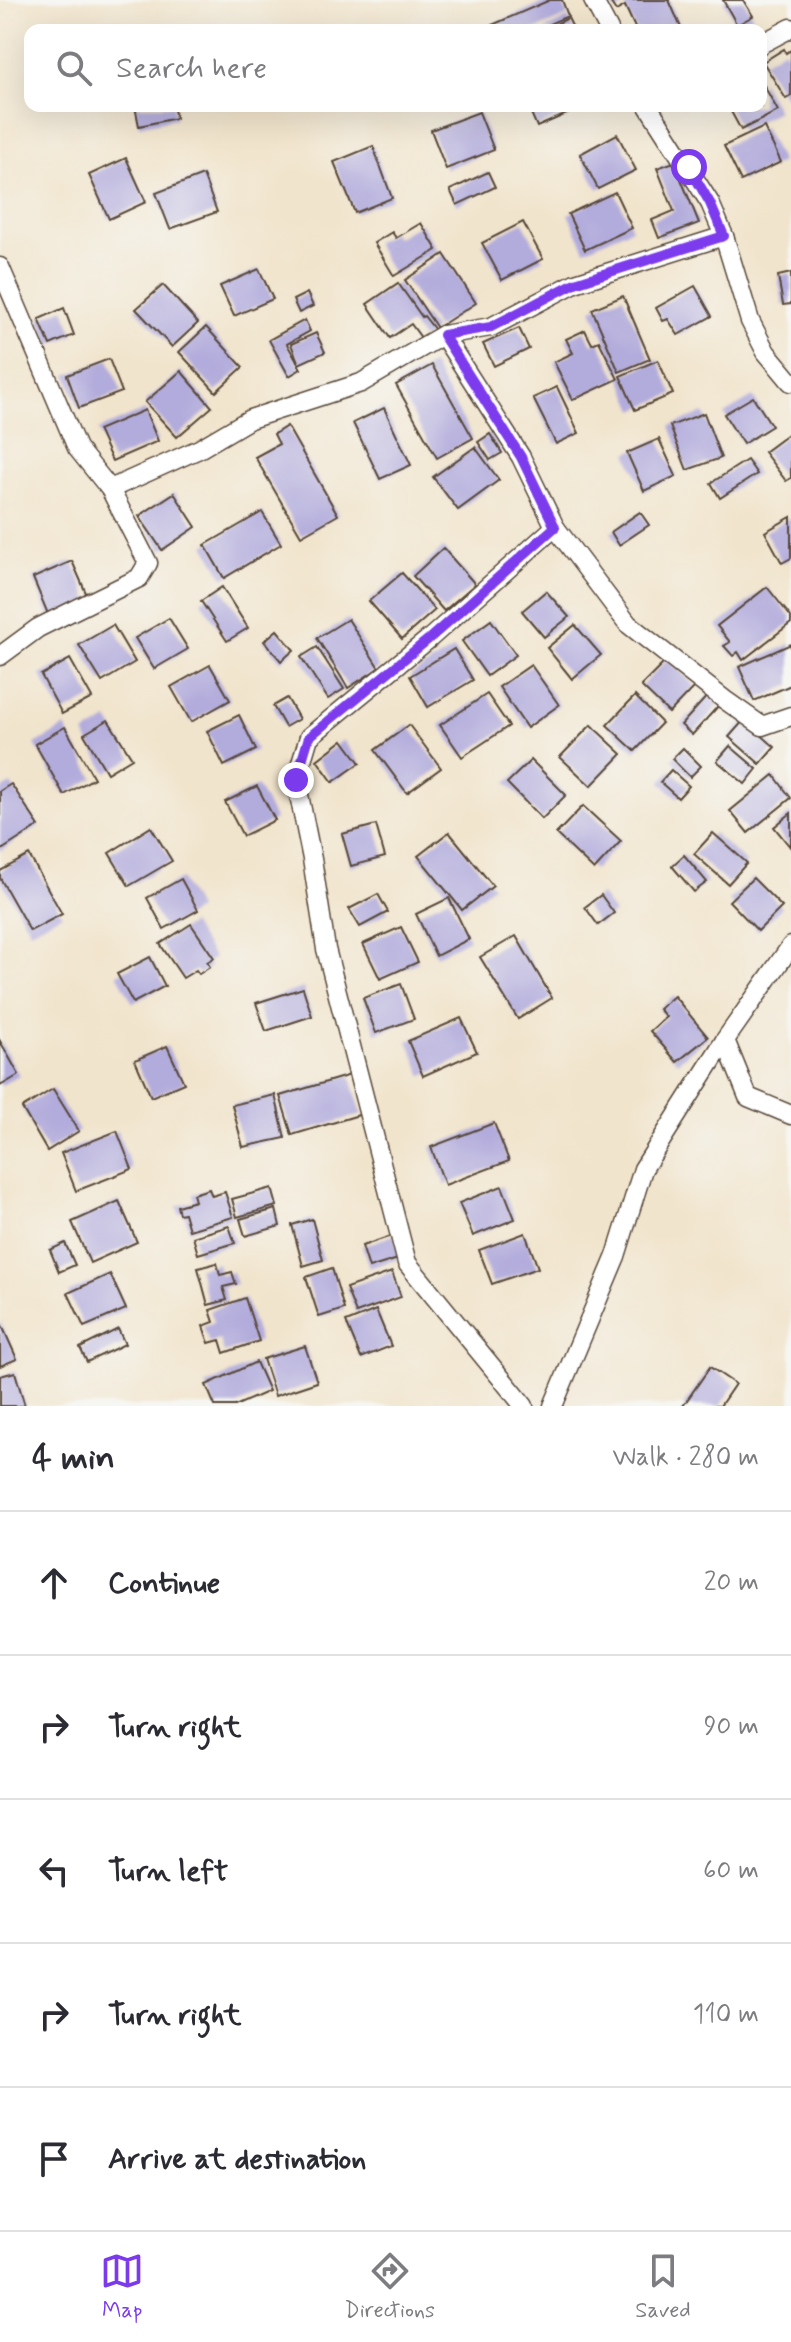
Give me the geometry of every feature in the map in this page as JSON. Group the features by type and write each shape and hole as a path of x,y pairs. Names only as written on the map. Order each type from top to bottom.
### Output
{"street":[{"path":"593,0 606,24"},
{"path":"767,41 791,28"},
{"path":"654,112 710,203 724,236 750,321 766,352 791,382"},
{"path":"110,489 199,449 250,419 361,383 443,335 491,327 575,283 724,236"},
{"path":"0,267 77,448 110,489 148,563 139,578 38,628 0,656"},
{"path":"443,335 521,457 555,527 628,624 762,726 791,716"},
{"path":"524,1406 407,1263 326,949 296,780 309,737 430,638 555,527"},
{"path":"553,1406 616,1256 643,1169 725,1040 791,946"},
{"path":"725,1040 748,1097 791,1115"}],"building":[{"path":"550,0 562,0 568,16 549,24 494,24"},
{"path":"609,0 669,0 679,24 633,24 625,6 616,11"},
{"path":"723,0 743,0 753,16 736,24"},
{"path":"568,18 571,24 556,24"},
{"path":"784,49 786,53 791,50 791,96 786,99 767,68 767,60"},
{"path":"767,91 778,111 741,130 731,112 767,112"},
{"path":"136,112 174,112 176,118 139,126"},
{"path":"479,112 494,150 446,169 431,130"},
{"path":"531,112 571,112 537,127"},
{"path":"764,127 781,162 741,181 724,146"},
{"path":"617,134 636,170 598,189 580,154"},
{"path":"373,146 392,198 355,213 334,162"},
{"path":"126,158 146,202 109,219 89,175"},
{"path":"674,162 699,223 659,238 652,220 674,211 657,168"},
{"path":"488,172 495,187 457,205 450,190"},
{"path":"203,175 217,212 170,229 156,193"},
{"path":"615,192 632,228 585,250 568,214"},
{"path":"523,222 543,259 502,280 482,243"},
{"path":"421,223 437,250 394,276 374,243 392,232 396,238"},
{"path":"444,254 476,303 437,328 405,280"},
{"path":"259,269 273,299 234,316 220,286"},
{"path":"791,273 791,304 783,305 778,276"},
{"path":"398,283 435,330 422,339 411,324 390,338 367,304"},
{"path":"163,285 198,323 172,347 136,309"},
{"path":"695,286 712,316 678,335 668,319 663,321 656,308"},
{"path":"307,293 313,306 299,313 293,300"},
{"path":"623,296 650,359 619,372 592,309"},
{"path":"64,308 74,335 50,345 39,319"},
{"path":"305,320 310,331 287,344 301,369 289,376 269,340"},
{"path":"206,327 243,367 216,392 179,352"},
{"path":"519,328 529,349 494,366 483,344"},
{"path":"585,330 592,344 599,341 618,379 573,400 554,362 573,353 566,339"},
{"path":"316,333 325,352 299,364 291,344"},
{"path":"109,359 122,392 79,408 67,375"},
{"path":"658,360 673,394 635,410 620,376"},
{"path":"432,365 473,438 437,458 396,385"},
{"path":"181,371 212,407 177,437 145,402"},
{"path":"557,387 579,433 556,444 533,398"},
{"path":"753,397 772,426 743,444 724,414"},
{"path":"384,408 411,465 380,479 353,423"},
{"path":"145,410 158,441 112,461 98,430"},
{"path":"704,413 721,458 687,470 670,426"},
{"path":"287,426 338,515 301,536 255,457 279,444 274,434"},
{"path":"791,432 791,478 786,481 764,452"},
{"path":"490,434 502,453 490,460 478,442"},
{"path":"659,439 676,476 644,491 627,453"},
{"path":"475,447 499,480 458,510 433,477"},
{"path":"747,460 757,474 720,498 711,483"},
{"path":"174,493 196,527 162,550 139,516"},
{"path":"262,512 281,544 224,578 205,545"},
{"path":"640,512 649,525 619,545 611,532"},
{"path":"791,517 791,558 782,563 765,532"},
{"path":"443,548 475,584 444,611 413,576"},
{"path":"72,561 90,602 50,619 33,578"},
{"path":"402,573 435,610 402,639 369,601"},
{"path":"222,587 248,628 227,641 201,601"},
{"path":"767,587 791,617 791,623 743,660 738,652 733,656 724,646 730,642 717,626"},
{"path":"546,591 569,617 544,637 522,611"},
{"path":"169,618 188,649 154,669 135,638"},
{"path":"348,619 379,668 348,688 317,638"},
{"path":"491,620 516,655 487,676 462,641"},
{"path":"113,625 135,662 102,682 79,645"},
{"path":"575,625 601,655 572,679 547,648"},
{"path":"277,630 294,650 281,661 264,641"},
{"path":"791,644 791,685 754,701 739,667"},
{"path":"317,647 344,689 328,699 301,657"},
{"path":"454,649 473,680 428,707 410,676"},
{"path":"70,659 92,698 62,714 41,675"},
{"path":"668,659 695,686 669,713 641,686"},
{"path":"210,665 230,700 191,722 171,687"},
{"path":"531,665 559,705 527,728 499,687"},
{"path":"487,694 509,726 462,757 440,725"},
{"path":"709,694 720,704 692,735 681,725"},
{"path":"635,696 662,723 635,751 607,725"},
{"path":"287,698 299,719 285,727 273,706"},
{"path":"239,715 256,750 224,766 207,731"},
{"path":"108,720 132,758 107,773 84,734"},
{"path":"744,720 775,747 760,764 729,737"},
{"path":"409,725 441,768 407,793 375,750"},
{"path":"591,725 622,754 591,786 560,757"},
{"path":"65,727 94,778 64,795 35,744"},
{"path":"343,740 360,763 333,782 317,760"},
{"path":"730,746 757,769 745,784 717,761"},
{"path":"683,748 701,766 690,777 672,759"},
{"path":"531,760 566,795 542,819 507,783"},
{"path":"671,770 689,786 678,798 660,782"},
{"path":"774,775 791,798 748,833 730,811"},
{"path":"11,784 39,826 0,851 0,791"},
{"path":"257,786 275,820 243,836 225,802"},
{"path":"583,806 621,841 594,870 556,834"},
{"path":"791,813 791,848 774,827"},
{"path":"376,825 385,857 351,866 342,834"},
{"path":"151,827 172,861 129,886 109,853"},
{"path":"449,832 493,886 462,910 418,856"},
{"path":"713,833 747,863 728,884 694,854"},
{"path":"29,855 62,914 30,931 0,878 0,871"},
{"path":"684,855 707,882 694,892 672,866"},
{"path":"753,878 782,907 758,931 729,901"},
{"path":"181,879 198,910 164,929 147,898"},
{"path":"378,894 388,912 360,927 349,909"},
{"path":"601,895 614,913 598,925 585,907"},
{"path":"449,898 469,939 436,956 416,914"},
{"path":"191,924 214,958 207,962 210,967 199,974 196,970 183,978 160,944"},
{"path":"401,927 418,962 380,979 363,944"},
{"path":"516,936 552,998 518,1019 480,957"},
{"path":"150,957 165,986 133,1003 117,974"},
{"path":"401,984 414,1019 376,1033 363,998"},
{"path":"303,988 312,1016 266,1031 256,1003"},
{"path":"674,996 708,1037 677,1062 650,1031 666,1017 659,1009"},
{"path":"461,1018 477,1052 423,1076 408,1041"},
{"path":"0,1041 19,1075 0,1086"},
{"path":"167,1046 184,1083 151,1097 135,1060"},
{"path":"350,1075 362,1114 292,1135 280,1096"},
{"path":"53,1089 79,1131 47,1151 22,1108"},
{"path":"275,1095 285,1138 243,1147 232,1105"},
{"path":"494,1123 509,1161 445,1185 431,1147"},
{"path":"117,1131 132,1169 76,1191 61,1153"},
{"path":"502,1186 515,1219 473,1236 459,1203"},
{"path":"272,1188 277,1206 237,1217 232,1199"},
{"path":"209,1189 212,1196 225,1192 233,1217 189,1230 184,1213 179,1214 177,1206 195,1201 193,1194"},
{"path":"119,1201 137,1242 90,1263 72,1222"},
{"path":"276,1209 280,1226 245,1236 240,1219"},
{"path":"312,1219 323,1260 303,1266 292,1225"},
{"path":"229,1226 235,1243 198,1254 193,1237"},
{"path":"525,1233 538,1268 492,1284 479,1250"},
{"path":"394,1235 401,1258 369,1268 362,1246"},
{"path":"65,1243 75,1265 59,1272 50,1250"},
{"path":"217,1263 220,1275 232,1272 236,1284 223,1287 227,1300 208,1305 198,1268"},
{"path":"332,1268 344,1309 319,1317 306,1277"},
{"path":"392,1272 401,1297 356,1313 346,1288"},
{"path":"110,1274 126,1309 84,1327 68,1293"},
{"path":"245,1298 259,1341 224,1353 220,1340 209,1343 203,1326 214,1322 210,1310"},
{"path":"376,1310 391,1346 361,1358 346,1322"},
{"path":"0,1321 17,1359 0,1366"},
{"path":"118,1329 125,1344 87,1362 80,1348"},
{"path":"305,1346 317,1382 275,1396 263,1359"},
{"path":"256,1362 269,1391 235,1406 215,1406 206,1385"},
{"path":"710,1367 735,1384 720,1406 683,1406"},
{"path":"15,1372 25,1406 0,1406 0,1376"}],"route":[{"path":"296,780 309,737 430,638 555,527 521,457 443,335 491,327 575,283 724,236 710,203 689,167"}]}
